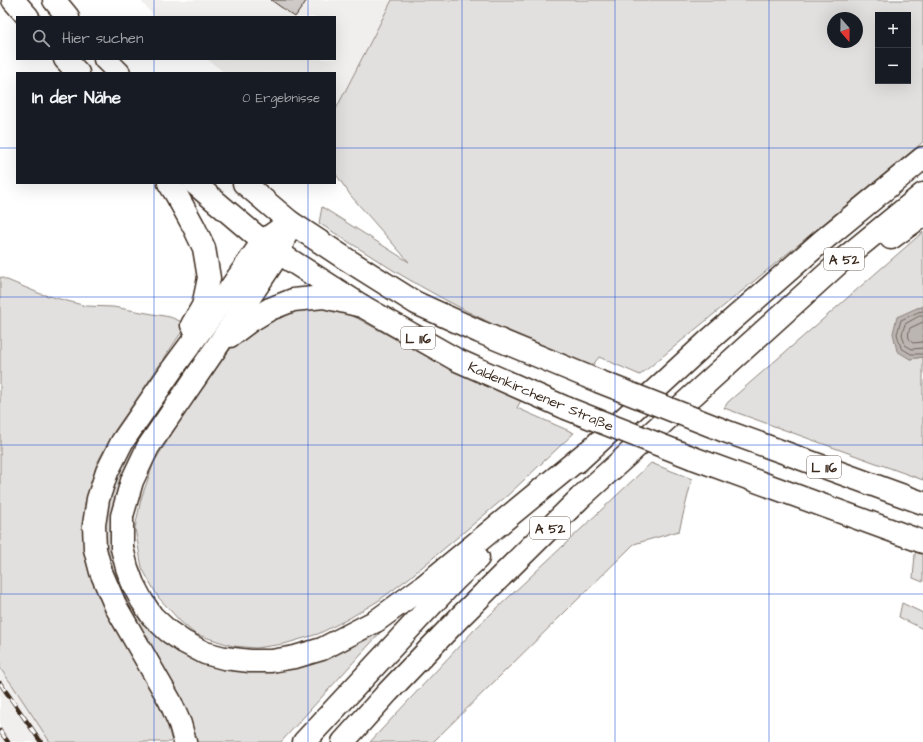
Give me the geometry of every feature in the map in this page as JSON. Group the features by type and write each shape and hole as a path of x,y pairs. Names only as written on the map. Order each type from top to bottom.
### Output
{"main road":[{"path":"13,0 27,16"},
{"path":"54,0 67,16"},
{"path":"66,60 77,72"},
{"path":"106,60 118,72"},
{"name":"A 52","path":"304,742 456,579 587,452 724,327 822,241 923,158"},
{"path":"170,184 204,248 209,278 203,306 190,329 173,368"},
{"name":"Kaldenkirchener Straße","path":"195,184 271,247 362,306 457,360 566,408 693,458 923,542"},
{"name":"L 116","path":"245,184 290,222 346,260 416,303 480,332 598,381 725,431 923,503"},
{"name":"A 52","path":"343,742 388,692 460,617 580,498 840,262 923,194"},
{"path":"768,327 923,215"},
{"path":"185,742 180,724 170,701 116,607 101,572 95,549 94,525 98,499 106,472 122,442 173,368 207,322 271,247 290,222"},
{"path":"271,247 218,345 148,447 132,481 122,516 122,548 133,584 152,616 168,631 184,642 205,653 224,658 250,661 271,661 295,657 322,649 376,621 424,586 587,452"},
{"path":"218,345 250,321 270,309 293,300 324,297 362,306"}],"shaded area":[{"path":"140,0 392,0 336,109 336,72 224,72 208,60 336,60 336,16 154,16"},
{"path":"392,0 923,0 923,142 640,375 599,357 592,366 516,335 443,299 386,266 319,223 322,207 409,262 351,196 336,174 336,109"},
{"path":"923,232 923,307 917,308 910,359 923,357 923,480 724,408 728,402"},
{"path":"0,277 41,294 86,306 113,307 170,317 187,324 115,430 97,463 86,502 83,533 89,566 98,595 116,631 150,686 167,723 172,742 50,742 0,668"},
{"path":"250,281 129,469 129,591 222,665 389,623 281,742 194,742 146,640 117,586 107,556 104,530 112,480 148,417"},
{"path":"310,305 340,311 355,317 426,356 521,400 517,408 574,433 508,495 409,578 378,601 348,619 318,634 284,644 256,648 233,646 195,634 180,621 158,597 142,568 135,528 141,499 154,462 217,365 236,342 255,326"},
{"path":"651,463 692,479 679,531 634,544 433,742 370,742 475,629"},
{"path":"917,550 923,552 923,582 913,578 915,554"},
{"path":"902,603 923,613 923,629 899,617"},
{"path":"0,668 13,686 50,742 0,742"}],"water":[{"path":"923,307 923,357 910,359 897,351 893,333 897,317 917,308"}],"building":[{"path":"271,0 307,0 296,16"}],"railway":[{"path":"0,683 41,742"},
{"path":"0,731 8,742"}]}
